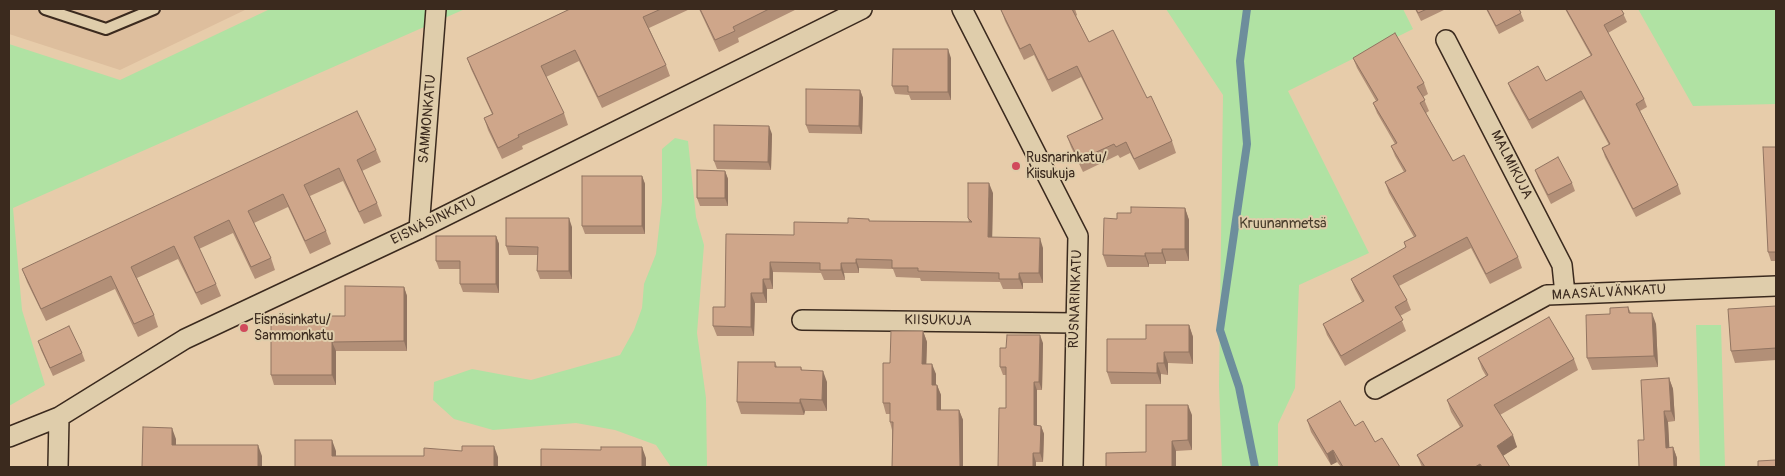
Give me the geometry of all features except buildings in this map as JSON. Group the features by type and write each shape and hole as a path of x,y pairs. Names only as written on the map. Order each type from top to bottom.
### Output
{"street":[{"name":"SAMMONKATU","path":"419,229 436,9"},
{"name":"EISNÄSINKATU","path":"9,437 59,417 185,339 419,229 862,9"},
{"name":"RUSNARINKATU","path":"962,9 1078,236 1072,467"},
{"name":"MALMIKUJA","path":"1446,40 1562,265 1565,294"},
{"name":"MAASÄLVÄNKATU","path":"1374,389 1548,295 1776,286"},
{"name":"KIISUKUJA","path":"802,320 1075,323"},
{"path":"58,467 59,417"}],"lane":[{"path":"45,9 106,29 154,9"}],"shaded area":[{"path":"9,9 247,9 120,70 9,34"}],"green space":[{"path":"270,9 465,9 13,208 22,310 45,385 9,406 9,44 120,80"},
{"name":"Kruunanmetsä","path":"1166,9 1403,9 1413,29 1288,91 1369,253 1299,285 1295,388 1278,424 1278,467 1222,467 1219,386 1223,95"},
{"path":"1638,9 1776,9 1776,104 1693,106"},
{"path":"675,138 688,141 696,217 704,245 697,333 706,398 707,467 671,467 656,445 615,430 576,423 493,430 454,419 433,400 434,382 472,369 531,380 620,355 634,330 642,308 644,284 656,254 662,202 662,149"},
{"path":"1696,325 1721,325 1725,467 1700,467"}],"waterway":[{"path":"1247,9 1240,61 1247,144 1220,330 1239,387 1255,467"}],"place":[{"name":"Rusnarinkatu/ Kiisukuja","path":"1016,166"},
{"name":"Eisnäsinkatu/ Sammonkatu","path":"244,328"}]}
